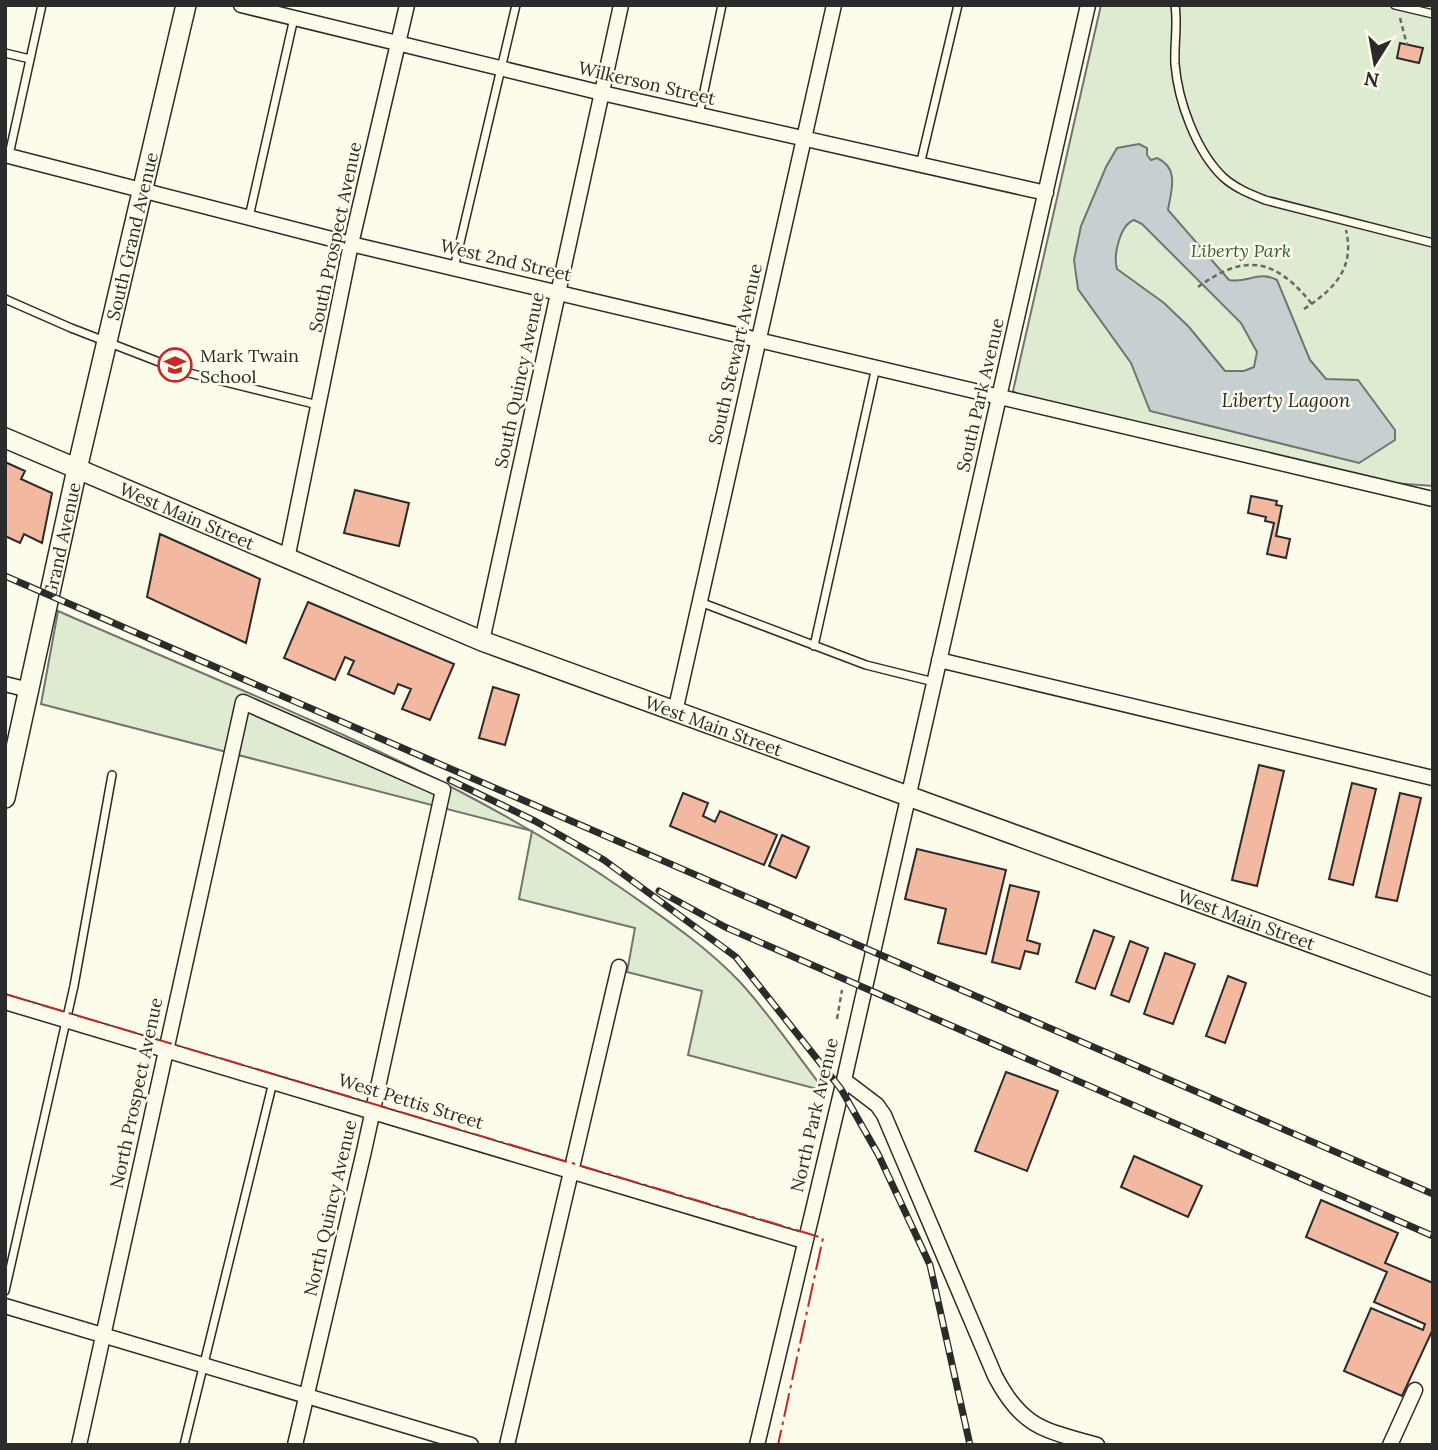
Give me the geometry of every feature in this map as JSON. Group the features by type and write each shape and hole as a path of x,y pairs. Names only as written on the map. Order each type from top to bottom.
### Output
{"main road":[{"name":"South Grand Avenue","path":"77,469 186,5"},
{"name":"West Main Street","path":"5,438 482,640 1433,987"},
{"name":"Grand Avenue","path":"5,798 77,469"}],"street":[{"name":"Wilkerson Street","path":"241,5 602,93 1046,193"},
{"name":"South Prospect Avenue","path":"287,559 351,244 407,5"},
{"name":"South Quincy Avenue","path":"482,640 621,5"},
{"name":"South Stewart Avenue","path":"675,712 834,5"},
{"name":"South Park Avenue","path":"908,794 1046,193 1084,6"},
{"name":"West 2nd Street","path":"7,156 351,244 1433,499"},
{"path":"939,660 1433,778"},
{"path":"5,684 29,690"},
{"name":"North Prospect Avenue","path":"79,1445 243,702 335,742"},
{"name":"North Quincy Avenue","path":"295,1445 373,1110 443,790 335,742"},
{"name":"North Park Avenue","path":"757,1445 844,1080 908,794"},
{"path":"507,1445 619,967"},
{"name":"West Pettis Street","path":"5,1002 804,1241"},
{"path":"844,1080 877,1105 884,1115 995,1376 1015,1410 1031,1423 1054,1433 1097,1445"},
{"path":"5,1306 471,1445"},
{"path":"1390,1445 1415,1390"}],"lane":[{"path":"7,156 42,5"},
{"path":"454,268 516,5"},
{"path":"698,115 722,5"},
{"path":"920,165 958,5"},
{"path":"1175,5 1175,64 1182,99 1207,156 1222,176 1241,190 1265,200 1433,243"},
{"path":"1396,6 1433,14"},
{"path":"249,217 295,18"},
{"path":"5,53 30,59"},
{"path":"5,299 186,372 318,405"},
{"path":"814,646 876,367"},
{"path":"699,602 866,665 934,682"},
{"path":"5,1291 66,1019 112,775"},
{"path":"184,1445 273,1080"}],"path":[{"path":"1396,6 1407,45"},
{"path":"1304,309 1334,288 1349,254 1343,220"},
{"path":"1198,287 1224,269 1240,265 1262,266 1291,280 1312,303"},
{"path":"837,1019 842,990"}],"green space":[{"name":"Liberty Park","path":"1101,5 1433,5 1433,486 1379,482 1021,396 1013,391"},
{"path":"58,611 348,737 420,771 529,830 41,704"},
{"path":"532,832 624,890 713,956 751,995 825,1091 688,1055 702,991 627,972 635,928 519,899"}],"water":[{"name":"Liberty Lagoon","path":"1139,144 1147,148 1147,155 1151,160 1157,158 1164,162 1169,168 1172,181 1168,210 1229,280 1264,276 1277,280 1310,360 1326,379 1358,380 1395,430 1395,440 1359,463 1150,411 1131,363 1078,289 1074,260 1081,226 1117,148","holes":["1134,220 1142,224 1241,323 1257,352 1254,367 1244,371 1225,371 1189,327 1164,303 1117,269 1117,249 1121,234"]}],"building":[{"path":"1400,43 1423,48 1419,63 1397,58"},
{"path":"5,462 25,471 21,479 52,493 42,543 24,534 20,543 5,536"},
{"path":"355,490 409,503 399,546 344,533"},
{"path":"1251,496 1277,501 1276,505 1282,506 1276,536 1290,539 1286,558 1267,554 1274,523 1265,521 1266,517 1248,513"},
{"path":"160,534 260,579 246,643 147,597"},
{"path":"308,602 454,664 430,720 402,709 411,689 398,684 394,694 348,674 354,661 345,657 335,680 284,658"},
{"path":"493,687 519,695 505,745 479,738"},
{"path":"1259,765 1284,771 1257,886 1232,880"},
{"path":"1352,783 1376,789 1353,885 1329,879"},
{"path":"683,793 708,803 703,816 715,822 720,811 777,835 764,865 670,826"},
{"path":"1400,793 1421,798 1397,901 1376,897"},
{"path":"782,835 809,847 796,878 769,866"},
{"path":"917,849 1006,870 986,954 938,943 946,909 905,899"},
{"path":"1010,885 1039,892 1027,940 1040,944 1038,954 1025,951 1020,969 992,962"},
{"path":"1094,930 1114,937 1095,989 1076,982"},
{"path":"1130,941 1148,948 1129,1002 1111,995"},
{"path":"1165,953 1195,964 1173,1024 1144,1014"},
{"path":"1228,976 1246,983 1225,1043 1206,1036"},
{"path":"1006,1072 1058,1091 1027,1171 975,1151"},
{"path":"1134,1156 1202,1186 1188,1217 1121,1187"},
{"path":"1321,1200 1398,1233 1385,1263 1433,1283 1433,1329 1402,1396 1344,1371 1371,1308 1423,1330 1425,1324 1374,1302 1387,1272 1306,1237"}],"railway":[{"path":"5,576 1433,1194"},
{"path":"450,780 535,821 604,860 736,957 841,1089 878,1154 930,1265 970,1445"},
{"path":"659,891 725,927 1433,1236"}],"power":[{"path":"5,994 823,1238 778,1445"}],"place":[{"name":"Mark Twain School","path":"175,365"}]}
